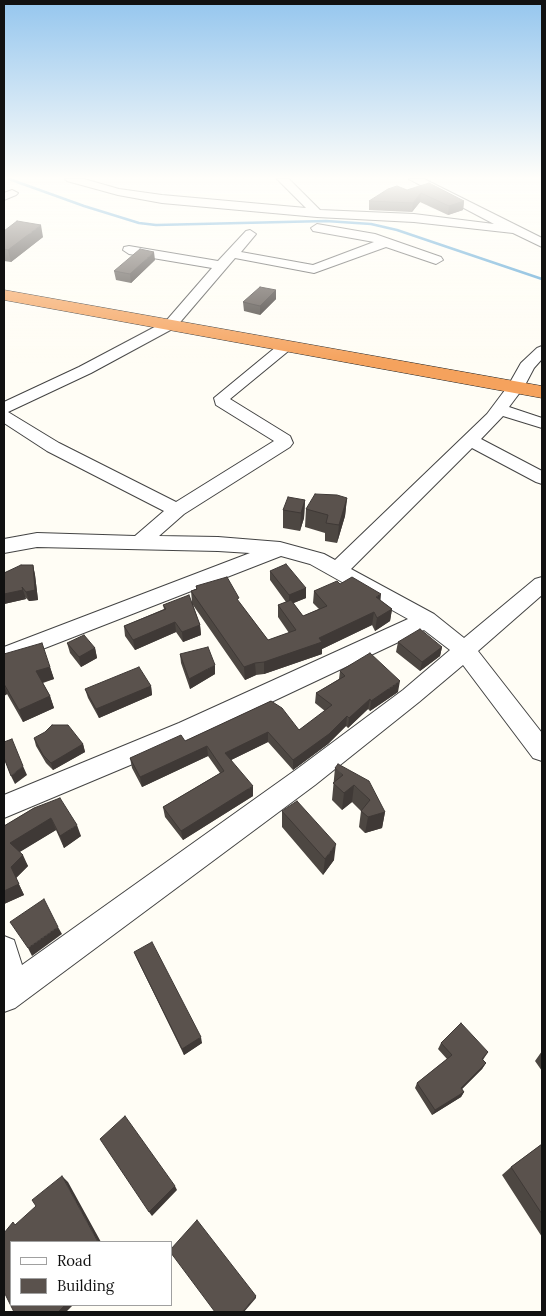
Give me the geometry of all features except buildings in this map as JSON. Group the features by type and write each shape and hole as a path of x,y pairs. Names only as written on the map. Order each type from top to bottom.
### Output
{"highway":[{"path":"4,295 542,392"}],"street":[{"path":"4,408 85,370 171,324 244,240"},
{"path":"381,240 436,260"},
{"path":"232,254 314,269 386,242"},
{"path":"129,250 221,266"},
{"path":"140,542 177,510 284,443 284,440 222,402 222,398 288,346"},
{"path":"337,570 493,418 516,387 527,366 542,351"},
{"path":"498,409 542,423"},
{"path":"4,416 53,447 177,510"},
{"path":"470,440 542,478"},
{"path":"4,546 38,540 218,544 280,549 317,560 426,620 465,651 542,751"},
{"path":"4,656 280,549"},
{"path":"8,993 306,777 465,651 542,584"},
{"path":"4,807 188,730 426,620"},
{"path":"4,950 8,993"}],"waterway":[{"path":"428,240 542,279"}]}
